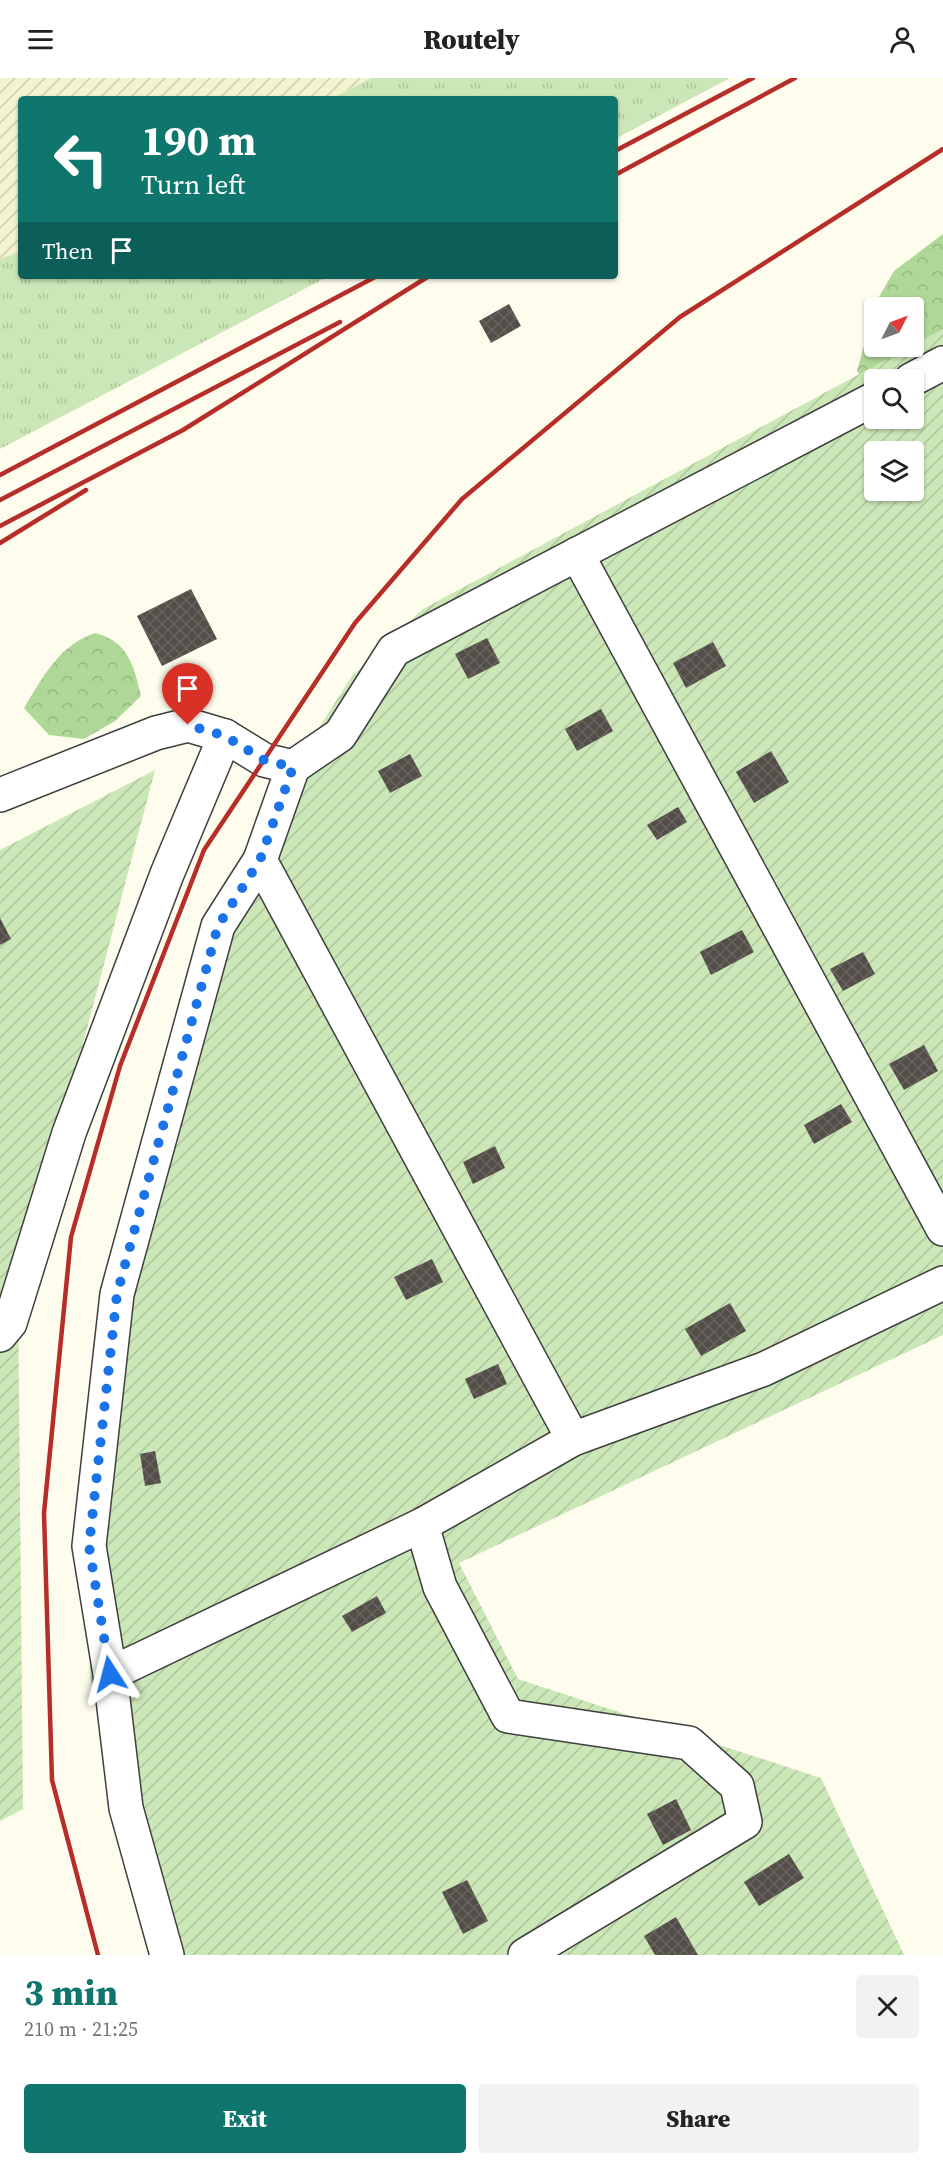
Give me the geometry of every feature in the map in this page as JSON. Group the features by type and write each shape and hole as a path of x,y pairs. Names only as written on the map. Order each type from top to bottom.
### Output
{"lane":[{"path":"924,373 943,363"},
{"path":"167,1955 126,1808 110,1674 89,1546 117,1294 218,926 260,860 293,767 340,735 394,650 864,404"},
{"path":"576,554 943,1229"},
{"path":"0,796 156,734 188,725 225,736 264,760 293,767"},
{"path":"0,1335 10,1323 69,1133 167,874 225,736"},
{"path":"260,860 573,1439"},
{"path":"110,1674 422,1525 573,1439 764,1369 943,1283"},
{"path":"422,1525 440,1587 508,1716 689,1743 737,1786 745,1822 525,1955"}],"green space":[{"path":"0,78 371,78 337,96 18,96 18,252 0,259"},
{"path":"371,78 730,78 618,137 618,96 337,96"},
{"path":"943,234 943,359 910,369 864,369 864,380 857,371 864,345 864,357 924,357 924,297 879,297 894,271"},
{"path":"18,252 18,279 323,279 0,449 0,259"},
{"path":"943,329 943,1335 459,1563 518,1679 821,1778 904,1955 155,1955 90,1678 85,1448 124,1201 250,836 352,676 423,609 864,372 864,429 924,429 924,369 869,369 891,357 924,357 924,339"},
{"path":"95,633 115,642 128,656 141,696 115,721 84,739 49,735 24,708 53,663 71,645"},
{"path":"155,770 18,1291 23,1809 0,1821 0,850"}],"building":[{"path":"509,304 521,326 491,343 479,321"},
{"path":"191,589 217,639 162,666 137,616"},
{"path":"487,638 500,663 468,679 455,654"},
{"path":"713,642 726,666 686,688 673,663"},
{"path":"601,709 613,731 577,751 565,729"},
{"path":"771,751 789,782 754,803 736,772"},
{"path":"410,754 422,776 390,793 378,771"},
{"path":"678,807 687,822 657,840 647,825"},
{"path":"0,918 11,939 0,945"},
{"path":"742,930 754,952 711,975 700,952"},
{"path":"863,952 875,974 843,991 830,969"},
{"path":"924,1045 938,1071 904,1090 889,1064"},
{"path":"841,1104 852,1122 814,1144 804,1125"},
{"path":"495,1146 505,1168 473,1184 463,1162"},
{"path":"432,1259 443,1282 406,1300 394,1277"},
{"path":"730,1303 746,1331 701,1356 685,1329"},
{"path":"498,1364 507,1384 474,1399 465,1379"},
{"path":"155,1451 161,1483 145,1486 140,1454"},
{"path":"377,1596 386,1613 352,1632 342,1616"},
{"path":"676,1799 691,1830 663,1845 647,1814"},
{"path":"789,1854 804,1878 759,1906 744,1882"},
{"path":"467,1880 488,1921 463,1934 442,1892"},
{"path":"676,1917 698,1955 655,1955 644,1936"}],"railway":[{"path":"618,149 753,78"},
{"path":"618,173 795,78"},
{"path":"98,1955 52,1780 44,1513 71,1237 120,1066 204,850 355,623 462,499 680,317 943,149"},
{"path":"0,475 371,279"},
{"path":"0,526 183,430 424,279"},
{"path":"0,500 340,322"},
{"path":"0,543 86,490"}],"route":[{"path":"110,1674 89,1546 117,1294 218,926 260,860 293,767 264,760 225,736 188,725"}]}
